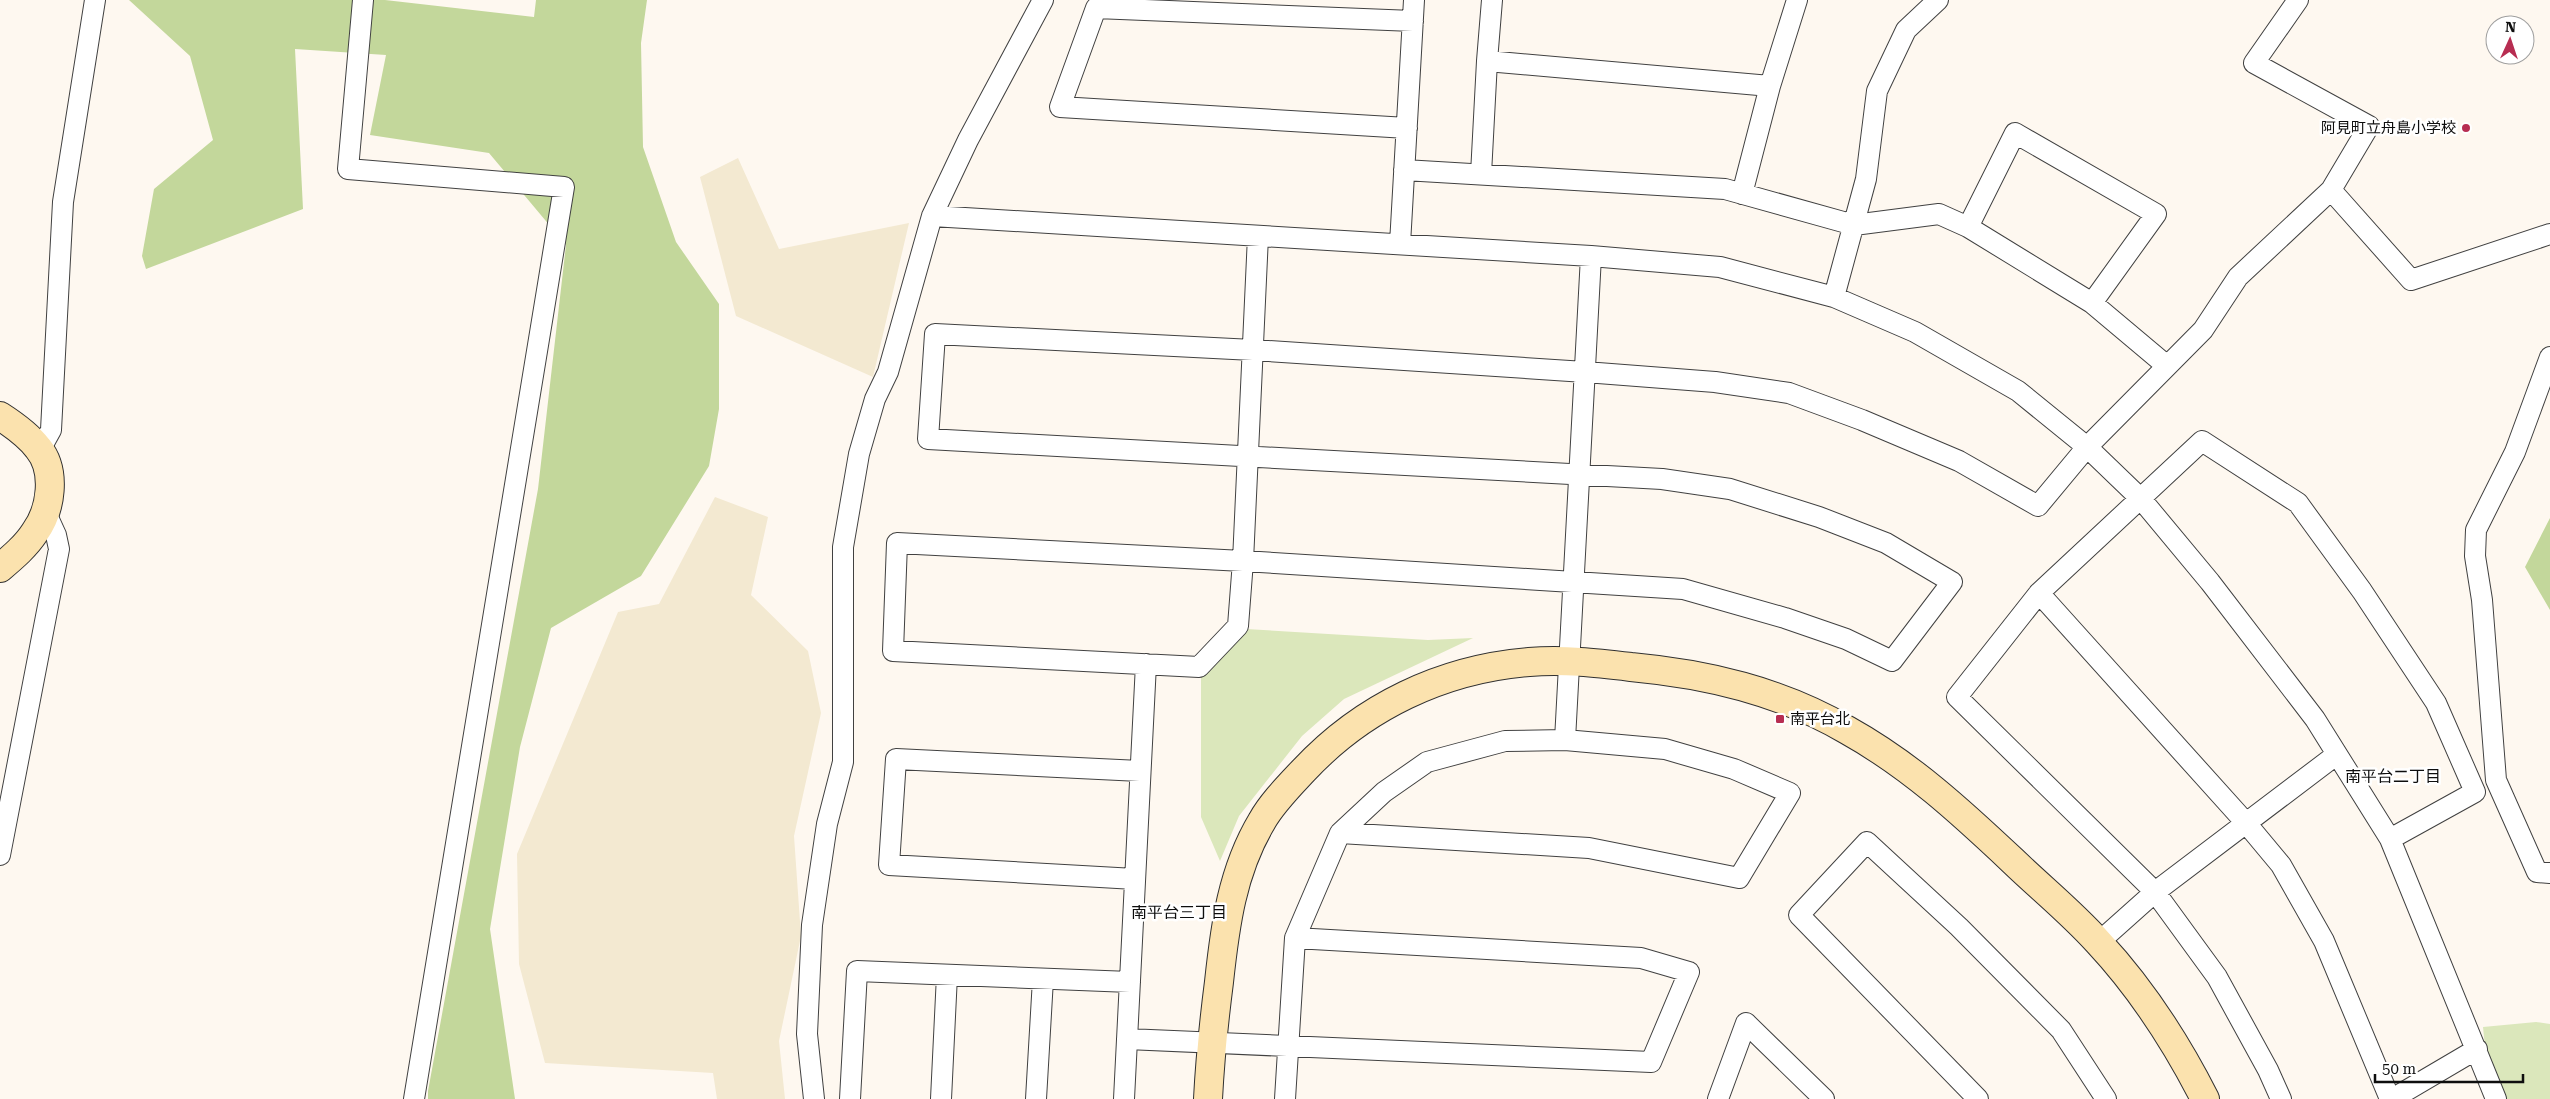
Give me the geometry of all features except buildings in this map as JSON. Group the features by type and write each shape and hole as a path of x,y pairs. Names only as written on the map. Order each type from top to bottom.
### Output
{"street":[{"path":"40,450 51,430 63,202 95,0"},
{"path":"363,0 348,169 564,187 414,1099"},
{"path":"814,1099 806,1034 812,925 827,824 843,762 843,547 859,454 875,399 888,372 932,216 968,140 1043,0"},
{"path":"1400,244 1414,0"},
{"path":"1481,174 1492,0"},
{"path":"1742,194 1770,86 1797,0"},
{"path":"1834,297 1866,179 1877,91 1906,30 1938,0"},
{"path":"1258,236 1252,350 1248,456 1243,561 1238,626 1199,667 893,651 897,544 1243,561 1683,589 1730,601 1846,640 1892,661 1952,582 1886,544 1819,517 1730,489 1662,479 1580,476 1248,456 928,439 935,334 1252,350 1585,372 1715,382 1789,393 1862,420 1959,461 2038,506 2087,447 2203,330 2238,277 2332,190 2369,126 2254,64 2298,0"},
{"path":"1407,128 1060,107 1096,8 1413,21"},
{"path":"1487,61 1770,86"},
{"path":"1968,227 2015,133 2156,214 2092,303"},
{"path":"1404,170 1725,189 1854,225 1939,214 1968,227 2092,303 2167,366"},
{"path":"2332,190 2411,280 2550,234"},
{"path":"932,216 1591,256 1720,267 1834,297 1915,332 2018,391 2087,447 2142,499 2210,582 2315,720 2390,839 2496,1099"},
{"path":"1565,740 1571,661 1591,256"},
{"path":"2550,356 2515,452 2476,530 2475,556 2482,600 2496,780 2537,872 2550,873"},
{"path":"0,416 18,428 40,450 49,471 49,489 45,511 36,531 26,544 0,568"},
{"path":"2281,1099 2268,1070 2217,977 2155,892 1957,697 2039,593 2202,441 2298,503 2362,591 2436,702 2475,792 2390,839"},
{"path":"0,855 59,550 56,535 45,511"},
{"path":"2039,593 2246,822 2281,865 2324,941 2391,1099 2477,1050"},
{"path":"1208,1099 1211,1042 1224,929 1232,892 1262,820 1289,786 1320,753 1354,724 1397,698 1444,678 1491,666 1531,661 1571,661 1706,676 1751,688 1845,728 1929,784 2098,942 2140,994 2205,1099"},
{"path":"1124,1099 1146,664"},
{"path":"1285,1099 1295,938 1340,833 1384,792 1426,762 1505,741 1565,740 1666,749 1734,769 1790,793 1739,878 1589,848 1340,833"},
{"path":"2098,942 2155,892 2336,755"},
{"path":"1135,879 889,865 896,759 1140,771"},
{"path":"1978,1099 1799,915 1867,842 1959,927 2061,1030 2106,1099"},
{"path":"1127,1039 1651,1062 1689,972 1641,958 1295,938"},
{"path":"850,1099 857,972 1130,982"},
{"path":"940,1099 947,975"},
{"path":"1036,1099 1043,979"},
{"path":"1718,1099 1746,1023 1824,1099"}],"shaded area":[{"path":"738,158 779,249 909,223 873,377 736,316 700,177"},
{"path":"715,497 768,517 751,595 808,651 821,713 794,836 801,936 779,1041 785,1099 717,1099 713,1073 545,1063 519,964 517,854 618,612 659,604"}],"green space":[{"path":"129,0 385,0 534,17 536,0 647,0 641,43 643,147 676,242 719,304 719,409 709,466 641,576 551,628 520,747 490,929 515,1099 428,1099 428,1091 538,489 566,245 489,153 370,135 386,55 295,49 303,209 146,269 142,256 154,189 213,140 190,56"},
{"path":"2550,518 2550,610 2525,567"},
{"path":"1246,629 1428,640 1473,638 1344,699 1302,736 1239,816 1220,861 1201,817 1201,673"},
{"path":"2536,1022 2550,1024 2550,1099 2505,1099 2485,1047 2483,1027"}],"place":[{"name":"阿見町立舟島小学校","path":"2466,128"},
{"name":"南平台北","path":"1780,719"}],"district":[{"name":"南平台二丁目","path":"2393,776"},
{"name":"南平台三丁目","path":"1179,912"}]}
